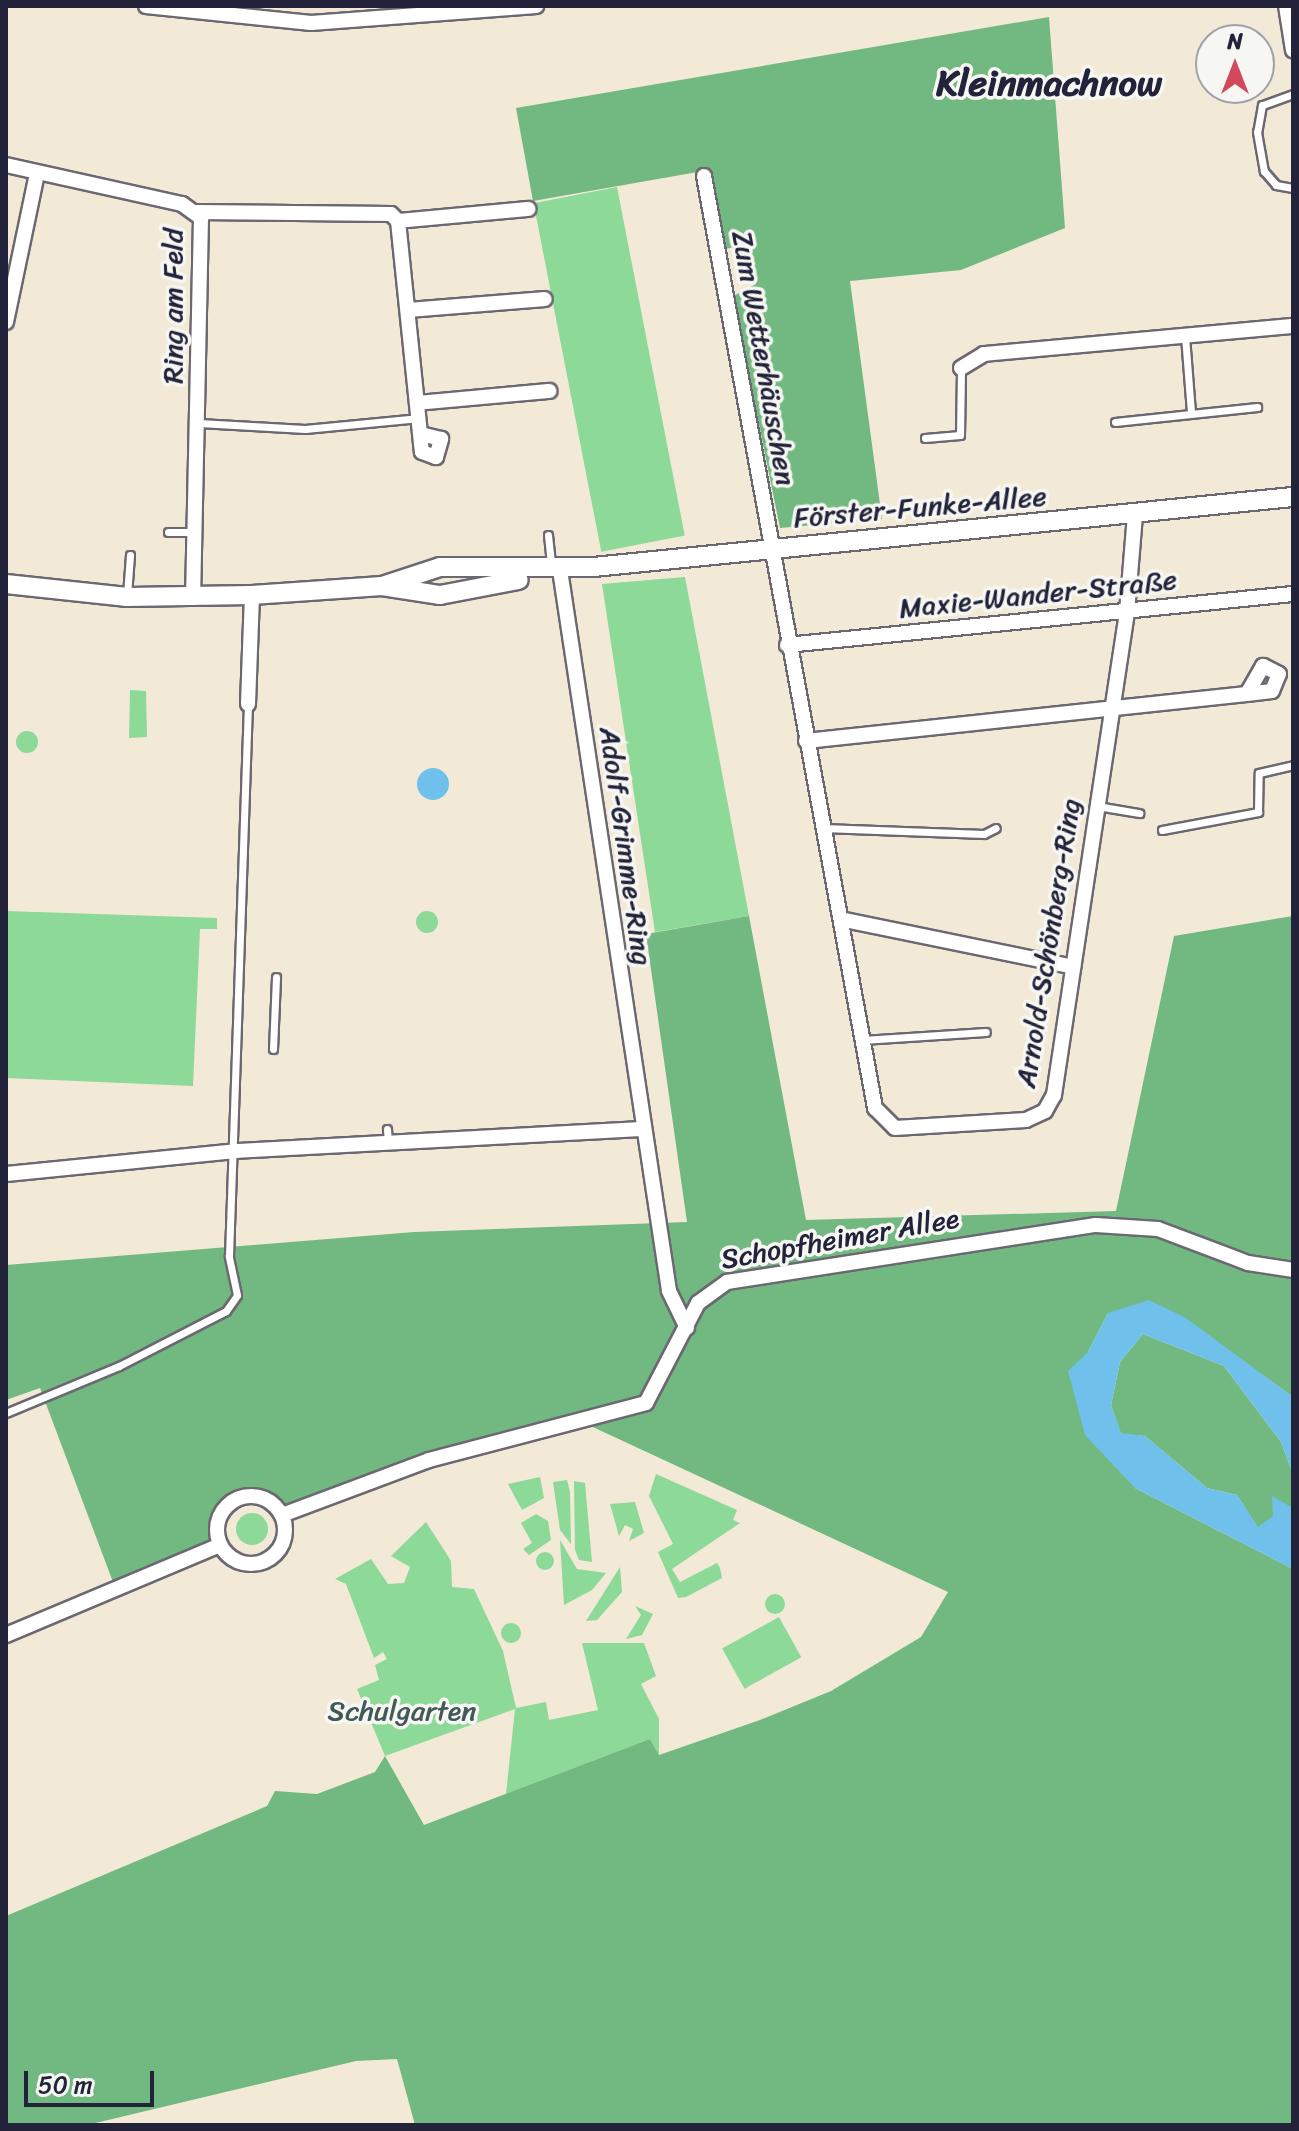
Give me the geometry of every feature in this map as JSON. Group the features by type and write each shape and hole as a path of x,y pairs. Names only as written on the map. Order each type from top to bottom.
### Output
{"street":[{"path":"146,6 311,23 536,6"},
{"path":"308,6 311,23"},
{"path":"1286,6 1293,50"},
{"name":"Ring am Feld","path":"6,165 197,212 203,229 193,598"},
{"path":"6,322 37,174"},
{"name":"Zum Wetterhäuschen","path":"704,176 772,549"},
{"path":"197,212 385,211 398,221 528,209"},
{"path":"398,221 421,434"},
{"path":"409,310 545,299"},
{"path":"961,368 984,354 1293,326"},
{"path":"418,410 549,391"},
{"name":"Förster-Funke-Allee","path":"6,584 127,597 252,595 382,586 440,567 556,570 1293,497"},
{"name":"Arnold-Schönberg-Ring","path":"772,549 821,828 845,920 875,1108 895,1128 1037,1116 1054,1095 1095,806 1127,612 1135,515"},
{"name":"Förster-Funke-Allee","path":"382,586 413,595 474,591 556,570"},
{"name":"Adolf-Grimme-Ring","path":"556,570 673,1310 687,1328"},
{"name":"Maxie-Wander-Straße","path":"787,645 1293,594"},
{"path":"248,704 252,595"},
{"path":"806,741 1112,713 1272,691 1286,673 1263,666 1247,694"},
{"path":"845,920 1073,967"},
{"path":"6,1174 388,1136 643,1129"},
{"name":"Schopfheimer Allee","path":"282,1515 429,1460 646,1403 704,1295 727,1282 1096,1225 1158,1229 1248,1263 1293,1270"},
{"path":"237,1499 268,1500 282,1515 285,1539 271,1558 237,1561 220,1545 221,1513 237,1499"},
{"path":"6,1635 220,1545"}],"lane":[{"path":"1293,94 1262,105 1257,132 1264,171 1276,185 1293,188"},
{"path":"1185,336 1191,413"},
{"path":"925,438 960,435 961,368"},
{"path":"1115,422 1257,407"},
{"path":"199,423 305,429 418,410"},
{"path":"168,532 194,532"},
{"path":"548,535 556,570"},
{"path":"127,597 130,555"},
{"path":"6,1413 141,1355 226,1311 237,1295 229,1256 236,1151 248,704"},
{"path":"1162,830 1258,812 1259,773 1293,765"},
{"path":"1095,806 1139,813"},
{"path":"821,828 984,834 996,828"},
{"path":"273,1049 276,977"},
{"path":"862,1040 986,1032"}],"green space":[{"path":"1049,17 1065,228 961,270 850,281 882,519 780,528 733,296 756,284 749,245 724,249 709,170 533,201 516,108"},
{"path":"617,187 685,535 601,552 534,203"},
{"path":"685,577 749,916 655,932 602,584"},
{"path":"130,690 146,691 147,737 129,738"},
{"path":"27,731 35,734 38,742 35,750 27,753 19,750 16,742 19,734"},
{"path":"6,911 217,918 217,929 200,929 193,1086 6,1078"},
{"path":"427,911 435,914 438,922 435,930 427,933 419,930 416,922 419,914"},
{"path":"749,916 806,1220 1116,1211 1174,936 1293,916 1293,1397 1235,1355 1108,1313 1088,1352 1135,1488 1293,1569 1293,2125 415,2125 397,2059 356,2061 87,2125 6,2125 6,1916 267,1806 275,1791 317,1794 375,1772 385,1756 424,1825 650,1739 659,1755 760,1720 831,1691 921,1637 948,1592 582,1422 465,1449 282,1515 258,1496 237,1499 221,1513 220,1545 116,1590 40,1388 6,1400 6,1265 414,1232 687,1222 646,934"},
{"path":"1143,1334 1224,1366 1281,1442 1293,1474 1293,1508 1258,1528 1237,1495 1207,1488 1145,1436 1121,1434 1111,1405 1120,1362"},
{"path":"656,1474 737,1510 733,1520 740,1523 672,1569 680,1582 717,1563 720,1568 722,1578 686,1597 678,1598 658,1552 673,1544 649,1496"},
{"path":"540,1477 544,1498 522,1510 508,1484"},
{"path":"567,1480 571,1544 560,1530 553,1482"},
{"path":"574,1481 585,1483 592,1562 579,1560 575,1550"},
{"path":"635,1502 644,1533 629,1541 633,1529 625,1525 619,1536 610,1504"},
{"path":"252,1513 263,1518 268,1529 263,1540 252,1545 241,1540 236,1529 241,1518"},
{"path":"536,1514 548,1521 551,1540 529,1555 523,1549 532,1543 521,1523"},
{"name":"Schulgarten","path":"426,1522 451,1561 452,1587 474,1589 503,1651 516,1708 546,1702 549,1720 598,1710 582,1643 644,1643 656,1676 641,1684 659,1719 659,1755 650,1739 506,1794 515,1709 385,1756 357,1689 379,1680 375,1665 387,1659 383,1652 374,1658 346,1584 335,1579 371,1559 388,1584 404,1583 410,1567 391,1556"},
{"path":"560,1540 577,1569 606,1573 592,1590 564,1605"},
{"path":"545,1552 554,1561 545,1570 536,1561"},
{"path":"620,1567 622,1592 597,1620 586,1621"},
{"path":"775,1594 782,1597 785,1604 782,1611 775,1614 768,1611 765,1604 768,1597"},
{"path":"635,1606 653,1614 642,1635 626,1639 641,1615"},
{"path":"779,1617 801,1657 744,1689 722,1649"},
{"path":"511,1623 518,1626 521,1633 518,1640 511,1643 504,1640 501,1633 504,1626"}],"water":[{"path":"433,768 444,773 449,784 444,795 433,800 422,795 417,784 422,773"},
{"path":"1149,1300 1186,1318 1293,1397 1293,1474 1281,1442 1224,1366 1143,1334 1120,1362 1111,1405 1121,1433 1145,1436 1207,1488 1237,1495 1258,1527 1273,1516 1272,1496 1293,1508 1293,1569 1135,1488 1085,1435 1068,1371 1088,1352 1108,1313"}],"district":[{"name":"Kleinmachnow","path":"1049,84"}]}
